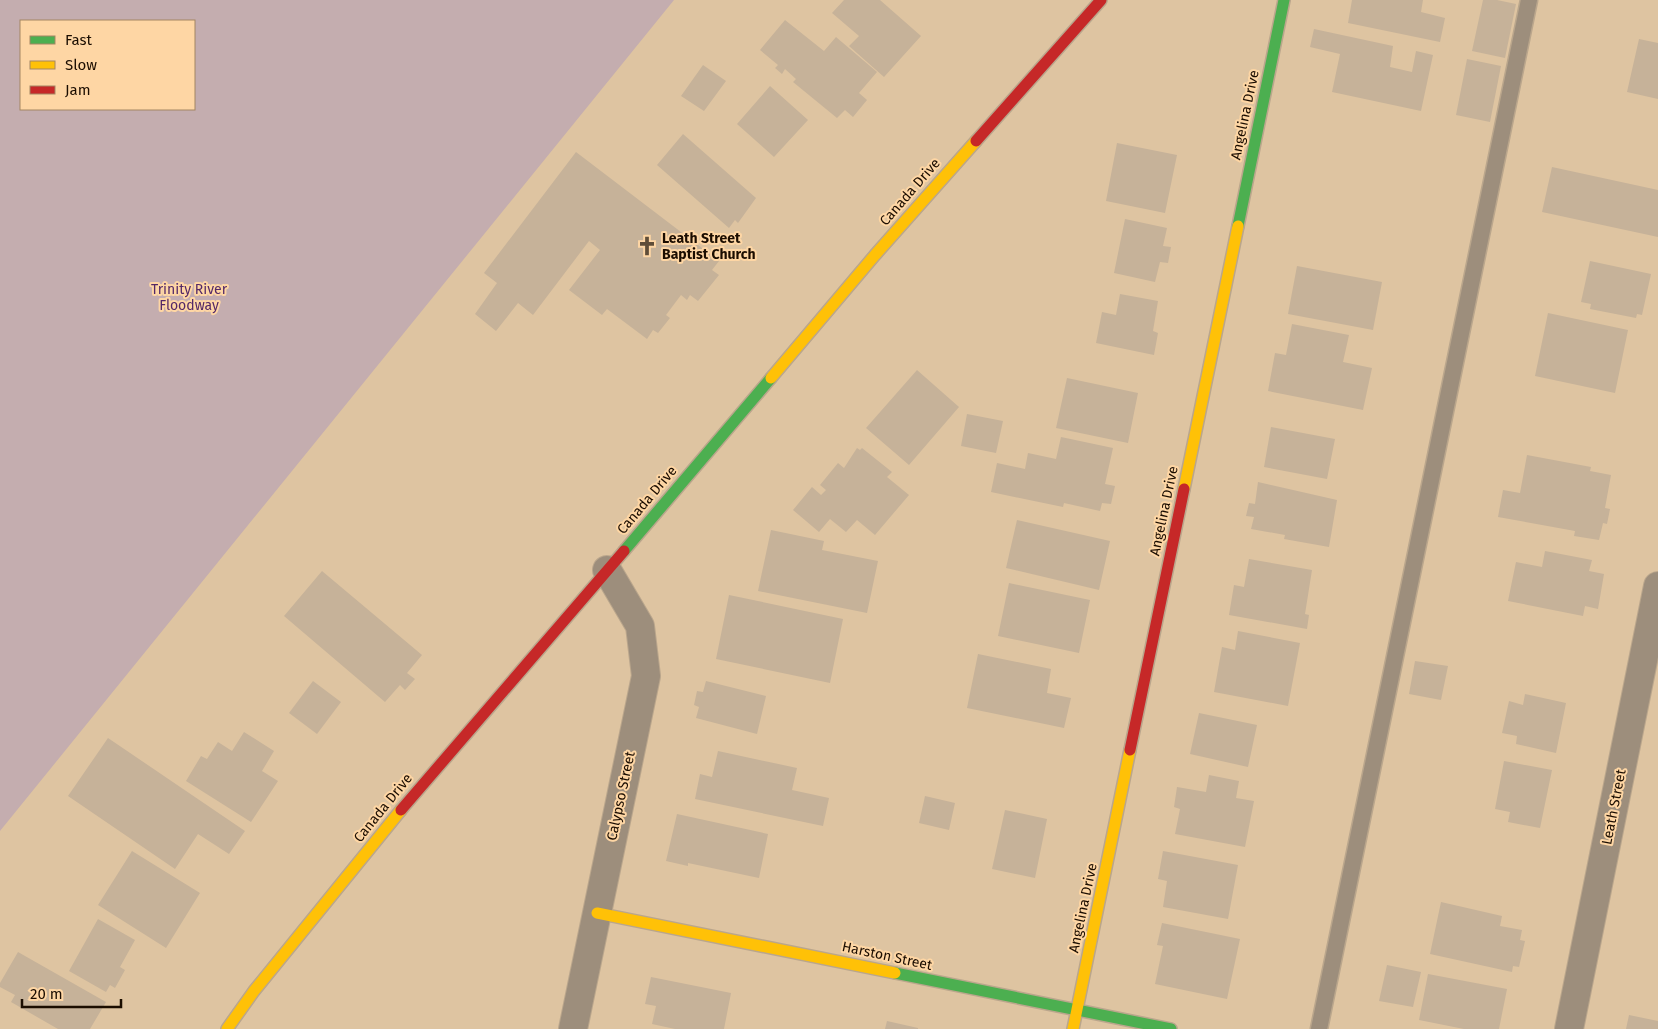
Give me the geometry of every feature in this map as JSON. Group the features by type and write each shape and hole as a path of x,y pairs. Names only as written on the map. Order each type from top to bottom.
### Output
{"street":[{"name":"Canada Drive","path":"227,1029 254,991 425,780 607,570 875,255 1101,0"},
{"name":"Angelina Drive","path":"1074,1029 1284,0"},
{"name":"Calypso Street","path":"573,1029 646,676 640,626 607,570"},
{"name":"Leath Street","path":"1569,1029 1658,586"},
{"name":"Harston Street","path":"597,913 1171,1029"}],"lane":[{"path":"1319,1029 1529,0"}],"green space":[{"name":"Trinity River Floodway","path":"0,0 674,0 0,831"}],"building":[{"path":"844,0 880,0 921,36 884,77 849,46 859,36 832,13"},
{"path":"1352,0 1423,0 1421,12 1445,18 1440,42 1348,23"},
{"path":"1483,0 1497,0 1516,4 1505,58 1472,51"},
{"path":"785,20 824,51 836,37 877,72 859,93 867,100 853,117 845,110 837,118 793,82 796,79 785,69 782,74 775,68 778,65 760,50"},
{"path":"1314,29 1393,46 1390,67 1412,72 1416,51 1433,55 1421,111 1332,92 1340,54 1310,47"},
{"path":"1639,39 1658,43 1658,99 1627,92"},
{"path":"1467,59 1501,66 1490,122 1456,115"},
{"path":"703,65 726,81 704,111 681,96"},
{"path":"770,86 808,120 774,157 737,124"},
{"path":"683,134 756,198 738,223 735,220 729,228 657,165"},
{"path":"1117,143 1177,155 1165,213 1106,201"},
{"name":"Leath Street Baptist Church","path":"576,152 719,261 712,270 719,275 698,301 690,295 687,300 681,295 666,315 670,318 658,333 653,330 647,339 607,309 602,315 569,290 600,250 589,241 533,315 518,303 496,331 475,314 497,283 484,273"},
{"path":"1552,167 1658,190 1658,237 1542,212"},
{"path":"1125,219 1167,228 1163,246 1171,247 1168,263 1160,262 1155,282 1114,273"},
{"path":"1590,261 1651,274 1642,315 1637,314 1636,318 1590,309 1591,304 1581,302"},
{"path":"1297,266 1382,282 1373,330 1288,314"},
{"path":"1120,294 1158,301 1153,331 1158,333 1154,355 1096,343 1102,312 1116,315"},
{"path":"1548,313 1628,330 1615,393 1535,376"},
{"path":"1292,324 1349,335 1343,362 1372,368 1363,410 1268,391 1275,353 1286,355"},
{"path":"917,370 959,407 909,465 866,428"},
{"path":"1067,378 1138,393 1128,443 1056,428"},
{"path":"967,414 1003,421 996,453 961,446"},
{"path":"1271,427 1335,439 1327,479 1264,467"},
{"path":"1061,437 1113,448 1105,484 1115,486 1111,504 1102,503 1100,511 1064,503 1063,507 991,492 997,463 1025,469 1028,453 1056,459"},
{"path":"857,448 860,450 862,448 892,472 887,477 909,495 875,535 857,520 846,532 830,519 819,532 793,510 812,487 821,495 826,490 820,485 838,463 844,468"},
{"path":"1527,455 1591,467 1590,471 1611,475 1605,508 1610,509 1607,524 1603,523 1599,540 1574,536 1575,531 1498,517 1503,490 1520,493"},
{"path":"1258,482 1337,500 1329,547 1284,539 1285,535 1251,529 1254,517 1246,516 1249,503 1255,504"},
{"path":"1017,520 1110,541 1099,590 1006,568"},
{"path":"771,530 824,541 822,550 878,561 867,613 758,591"},
{"path":"1545,551 1592,560 1589,571 1604,574 1598,609 1585,606 1583,616 1508,601 1516,562 1542,567"},
{"path":"1249,559 1312,570 1305,614 1309,615 1307,629 1229,615 1234,585 1244,587"},
{"path":"322,571 422,655 407,673 415,679 405,690 400,685 385,702 284,616"},
{"path":"1009,583 1090,600 1079,653 998,636"},
{"path":"729,595 843,619 830,683 716,659"},
{"path":"1238,631 1300,643 1288,706 1214,692 1222,647 1235,650"},
{"path":"978,654 1051,669 1047,693 1071,698 1064,728 967,708"},
{"path":"1415,661 1448,666 1441,700 1409,694"},
{"path":"313,681 341,702 317,734 289,713"},
{"path":"706,681 766,696 757,734 696,718 699,707 694,705 697,691 703,692"},
{"path":"1525,694 1566,703 1556,753 1516,744 1517,736 1502,733 1509,701 1523,705"},
{"path":"1199,713 1257,725 1248,767 1190,754"},
{"path":"244,732 274,751 262,771 278,781 251,822 186,781 201,756 207,759 218,742 232,751"},
{"path":"108,738 245,831 229,854 198,834 175,869 68,796"},
{"path":"718,751 797,768 792,790 829,798 823,826 695,799 700,774 712,777"},
{"path":"1504,761 1552,770 1540,828 1508,822 1510,812 1495,809"},
{"path":"1209,775 1239,781 1236,798 1254,801 1245,847 1175,834 1180,809 1174,807 1177,787 1206,792"},
{"path":"925,796 955,803 949,830 919,823"},
{"path":"1005,810 1047,819 1035,878 992,869"},
{"path":"677,814 768,834 759,878 688,863 688,866 666,861"},
{"path":"132,851 200,893 166,948 98,905"},
{"path":"1163,851 1238,865 1228,919 1163,907 1167,881 1158,879"},
{"path":"1441,902 1502,916 1500,926 1522,930 1520,940 1525,941 1519,967 1513,966 1512,972 1430,954"},
{"path":"98,919 135,940 120,967 125,970 115,988 110,985 106,992 69,971"},
{"path":"1162,923 1240,939 1227,999 1155,984 1163,946 1157,945"},
{"path":"18,952 106,1002 90,1029 58,1029 11,1002 15,995 0,987 0,983"},
{"path":"1387,965 1421,972 1413,1007 1379,1001"},
{"path":"1428,974 1507,989 1499,1029 1464,1029 1419,1020"},
{"path":"651,977 731,993 724,1029 675,1029 652,1024 656,1006 645,1004"},
{"path":"1629,1015 1658,1021 1658,1029 1626,1029"},
{"path":"887,1021 918,1028 918,1029 885,1029"}],"traffic: fast":[{"path":"1238,226 1284,0"},
{"path":"624,551 771,378"},
{"path":"895,973 1171,1029"}],"traffic: slow":[{"path":"771,378 875,255 976,141"},
{"path":"1184,489 1238,226"},
{"path":"1073,1029 1130,750"},
{"path":"227,1029 254,991 401,810"},
{"path":"597,913 895,973"}],"traffic: jam":[{"path":"976,141 1101,0"},
{"path":"1130,750 1184,489"},
{"path":"401,810 624,551"}],"place":[{"name":"Leath Street Baptist Church","path":"647,246"}]}
